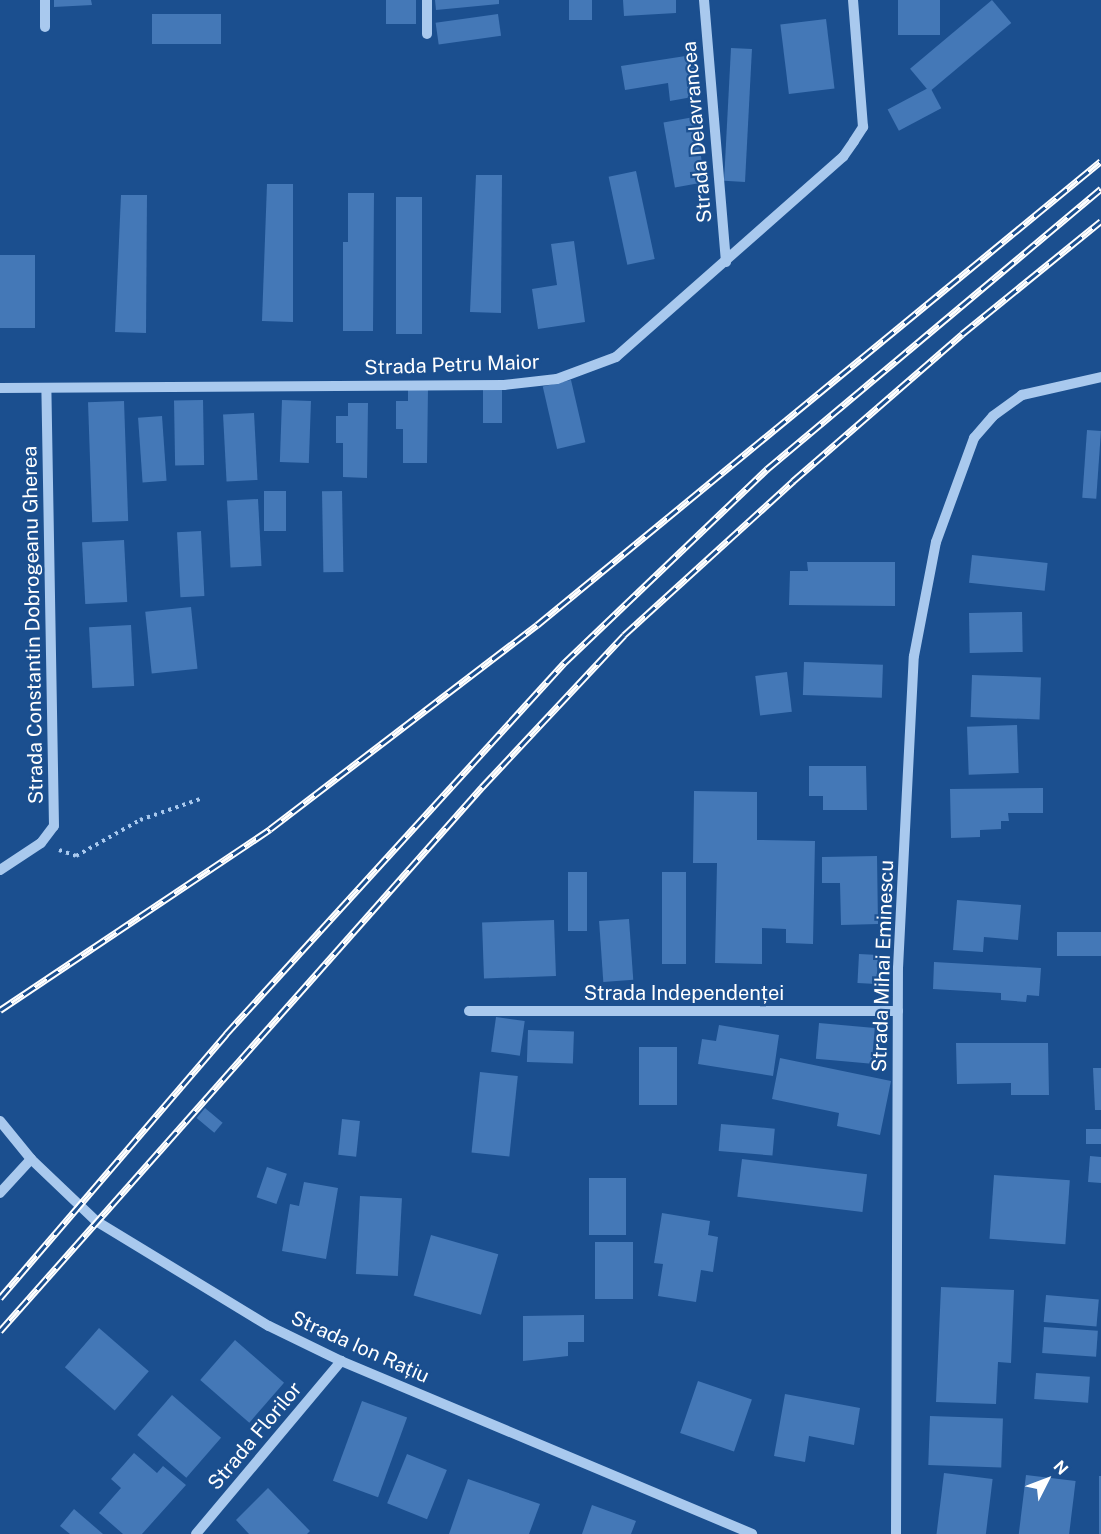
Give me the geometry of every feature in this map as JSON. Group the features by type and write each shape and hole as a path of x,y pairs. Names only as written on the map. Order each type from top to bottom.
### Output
{"street":[{"path":"45,0 45,27"},
{"path":"427,0 427,33"},
{"name":"Strada Delavrancea","path":"704,0 726,262"},
{"name":"Strada Petru Maior","path":"0,388 504,385 556,379 616,357 843,157 854,141 862,127 853,0"},
{"name":"Strada Mihai Eminescu","path":"896,1534 898,1011 914,656 936,542 974,438 993,416 1022,394 1101,377"},
{"name":"Strada Constantin Dobrogeanu Gherea","path":"0,870 41,843 54,826 56,804 46,388"},
{"name":"Strada Independenței","path":"469,1011 898,1011"},
{"name":"Strada Ion Rațiu","path":"0,1121 31,1159 96,1221 269,1326 341,1361 752,1534"},
{"path":"0,1193 31,1159"},
{"name":"Strada Florilor","path":"196,1534 341,1361"}],"path":[{"path":"41,843 76,856 140,820 200,799"}],"building":[{"path":"54,0 91,0 92,5 54,7"},
{"path":"386,0 416,0 416,24 386,24"},
{"path":"435,0 499,0 499,4 436,10"},
{"path":"569,0 592,0 592,20 569,20"},
{"path":"623,0 676,0 676,13 624,16"},
{"path":"898,0 940,0 940,35 898,35"},
{"path":"992,0 1011,23 929,92 910,69"},
{"path":"152,14 221,14 221,44 152,44"},
{"path":"498,14 501,36 439,45 436,23"},
{"path":"826,19 835,88 789,94 780,25"},
{"path":"731,48 752,49 745,182 724,181"},
{"path":"692,55 698,96 670,101 668,83 625,90 621,66"},
{"path":"930,87 941,108 899,131 888,110"},
{"path":"694,117 705,182 675,187 663,122"},
{"path":"636,171 655,259 627,265 609,177"},
{"path":"476,175 502,175 501,313 470,312"},
{"path":"267,184 293,184 293,322 262,321"},
{"path":"348,193 374,193 373,331 343,331 343,242 348,242"},
{"path":"121,195 147,195 146,333 115,332"},
{"path":"396,197 422,197 422,334 396,334"},
{"path":"574,241 585,322 538,329 532,289 557,285 551,244"},
{"path":"0,255 35,255 35,328 0,328"},
{"path":"571,380 585,442 557,449 543,387"},
{"path":"408,388 428,388 427,463 403,463 403,429 396,429 396,401 408,401"},
{"path":"483,390 502,390 502,423 483,423"},
{"path":"203,400 204,465 175,465 174,401"},
{"path":"282,400 311,401 309,463 280,462"},
{"path":"124,401 128,521 92,522 88,402"},
{"path":"348,403 368,403 367,478 343,477 343,443 336,443 336,416 348,416"},
{"path":"254,413 258,480 227,482 223,415"},
{"path":"162,416 167,481 143,483 138,418"},
{"path":"1087,430 1101,431 1096,499 1082,498"},
{"path":"264,491 286,491 286,531 264,531"},
{"path":"322,491 342,491 343,572 323,572"},
{"path":"258,499 262,566 231,568 227,501"},
{"path":"201,531 204,596 180,597 177,532"},
{"path":"124,540 127,602 85,604 82,542"},
{"path":"972,555 1048,563 1045,591 969,583"},
{"path":"807,562 895,562 895,606 789,605 790,571 808,571"},
{"path":"191,607 197,669 152,673 145,612"},
{"path":"1022,612 1023,652 970,653 969,613"},
{"path":"131,625 134,686 92,688 89,627"},
{"path":"804,662 883,665 882,698 803,695"},
{"path":"787,672 792,712 760,716 755,676"},
{"path":"972,675 1041,677 1039,719 971,717"},
{"path":"1017,725 1019,773 969,775 967,727"},
{"path":"809,766 866,766 867,810 823,810 823,796 809,796"},
{"path":"1043,788 1043,813 1008,813 1009,821 1001,821 1001,829 980,830 980,837 951,838 950,789"},
{"path":"694,791 757,792 757,840 815,841 813,944 786,943 786,929 762,928 762,964 715,963 717,863 693,863"},
{"path":"877,856 878,924 841,925 840,883 822,883 822,857"},
{"path":"568,872 587,872 587,931 568,931"},
{"path":"662,872 686,872 686,964 662,964"},
{"path":"957,900 1021,905 1018,940 984,937 983,952 953,950"},
{"path":"629,919 633,980 603,982 599,921"},
{"path":"554,920 556,976 484,978 482,923"},
{"path":"1057,932 1101,932 1101,956 1057,956"},
{"path":"859,954 878,955 876,984 857,983"},
{"path":"934,962 1041,968 1039,996 1027,995 1026,1002 1001,1000 1001,993 933,989"},
{"path":"496,1017 525,1021 520,1056 491,1052"},
{"path":"819,1023 875,1028 872,1064 816,1059"},
{"path":"719,1025 779,1035 773,1076 698,1064 702,1039 716,1041"},
{"path":"528,1030 574,1032 573,1064 527,1062"},
{"path":"956,1043 1048,1043 1049,1095 1011,1095 1011,1083 957,1084"},
{"path":"639,1047 677,1047 677,1105 639,1105"},
{"path":"780,1058 891,1081 880,1135 837,1126 839,1113 772,1099"},
{"path":"1093,1068 1101,1068 1101,1110 1095,1110"},
{"path":"480,1072 518,1076 509,1157 472,1153"},
{"path":"205,1108 223,1123 214,1133 197,1118"},
{"path":"342,1119 360,1121 356,1157 338,1155"},
{"path":"721,1124 775,1129 772,1156 719,1151"},
{"path":"1086,1129 1101,1129 1101,1144 1086,1144"},
{"path":"1090,1156 1101,1157 1101,1183 1088,1182"},
{"path":"742,1159 867,1174 862,1212 737,1197"},
{"path":"267,1167 287,1174 276,1204 257,1197"},
{"path":"994,1175 1070,1180 1065,1244 990,1239"},
{"path":"589,1178 626,1178 626,1235 589,1235"},
{"path":"304,1182 338,1188 326,1259 282,1251 290,1204 299,1206"},
{"path":"360,1196 402,1198 398,1276 356,1274"},
{"path":"662,1213 710,1221 708,1235 718,1237 713,1272 701,1270 696,1302 658,1296 663,1264 654,1263"},
{"path":"431,1235 498,1254 481,1315 414,1296"},
{"path":"595,1242 633,1242 633,1299 595,1299"},
{"path":"941,1287 1014,1290 1011,1363 998,1362 996,1404 936,1402"},
{"path":"1046,1295 1099,1300 1096,1327 1044,1322"},
{"path":"584,1315 584,1342 568,1342 568,1356 523,1361 523,1316"},
{"path":"1044,1327 1098,1331 1096,1357 1042,1353"},
{"path":"99,1328 149,1371 115,1411 65,1367"},
{"path":"235,1340 284,1383 249,1423 200,1380"},
{"path":"1036,1373 1090,1377 1088,1403 1034,1399"},
{"path":"698,1381 752,1400 734,1452 680,1433"},
{"path":"785,1394 860,1408 854,1445 809,1436 805,1462 774,1456"},
{"path":"172,1395 221,1438 186,1478 137,1435"},
{"path":"362,1401 407,1417 378,1497 333,1481"},
{"path":"930,1416 1003,1419 1001,1468 928,1465"},
{"path":"134,1453 157,1473 163,1466 186,1485 142,1534 123,1534 99,1513 121,1488 111,1479"},
{"path":"407,1454 447,1470 427,1519 387,1503"},
{"path":"944,1473 993,1479 986,1534 937,1534"},
{"path":"1026,1475 1076,1481 1069,1534 1019,1534"},
{"path":"1099,1476 1101,1476 1101,1534 1099,1534"},
{"path":"468,1479 540,1504 529,1534 449,1534"},
{"path":"268,1488 310,1531 307,1534 249,1534 236,1520"},
{"path":"592,1505 636,1521 631,1534 582,1534"},
{"path":"74,1509 103,1534 70,1534 60,1526"}],"railway":[{"path":"0,1010 270,829 537,625 1101,161"},
{"path":"0,1298 226,1034 564,663 767,469 1101,189"},
{"path":"0,1331 482,787 624,635 793,481 962,334 1101,221"}]}
